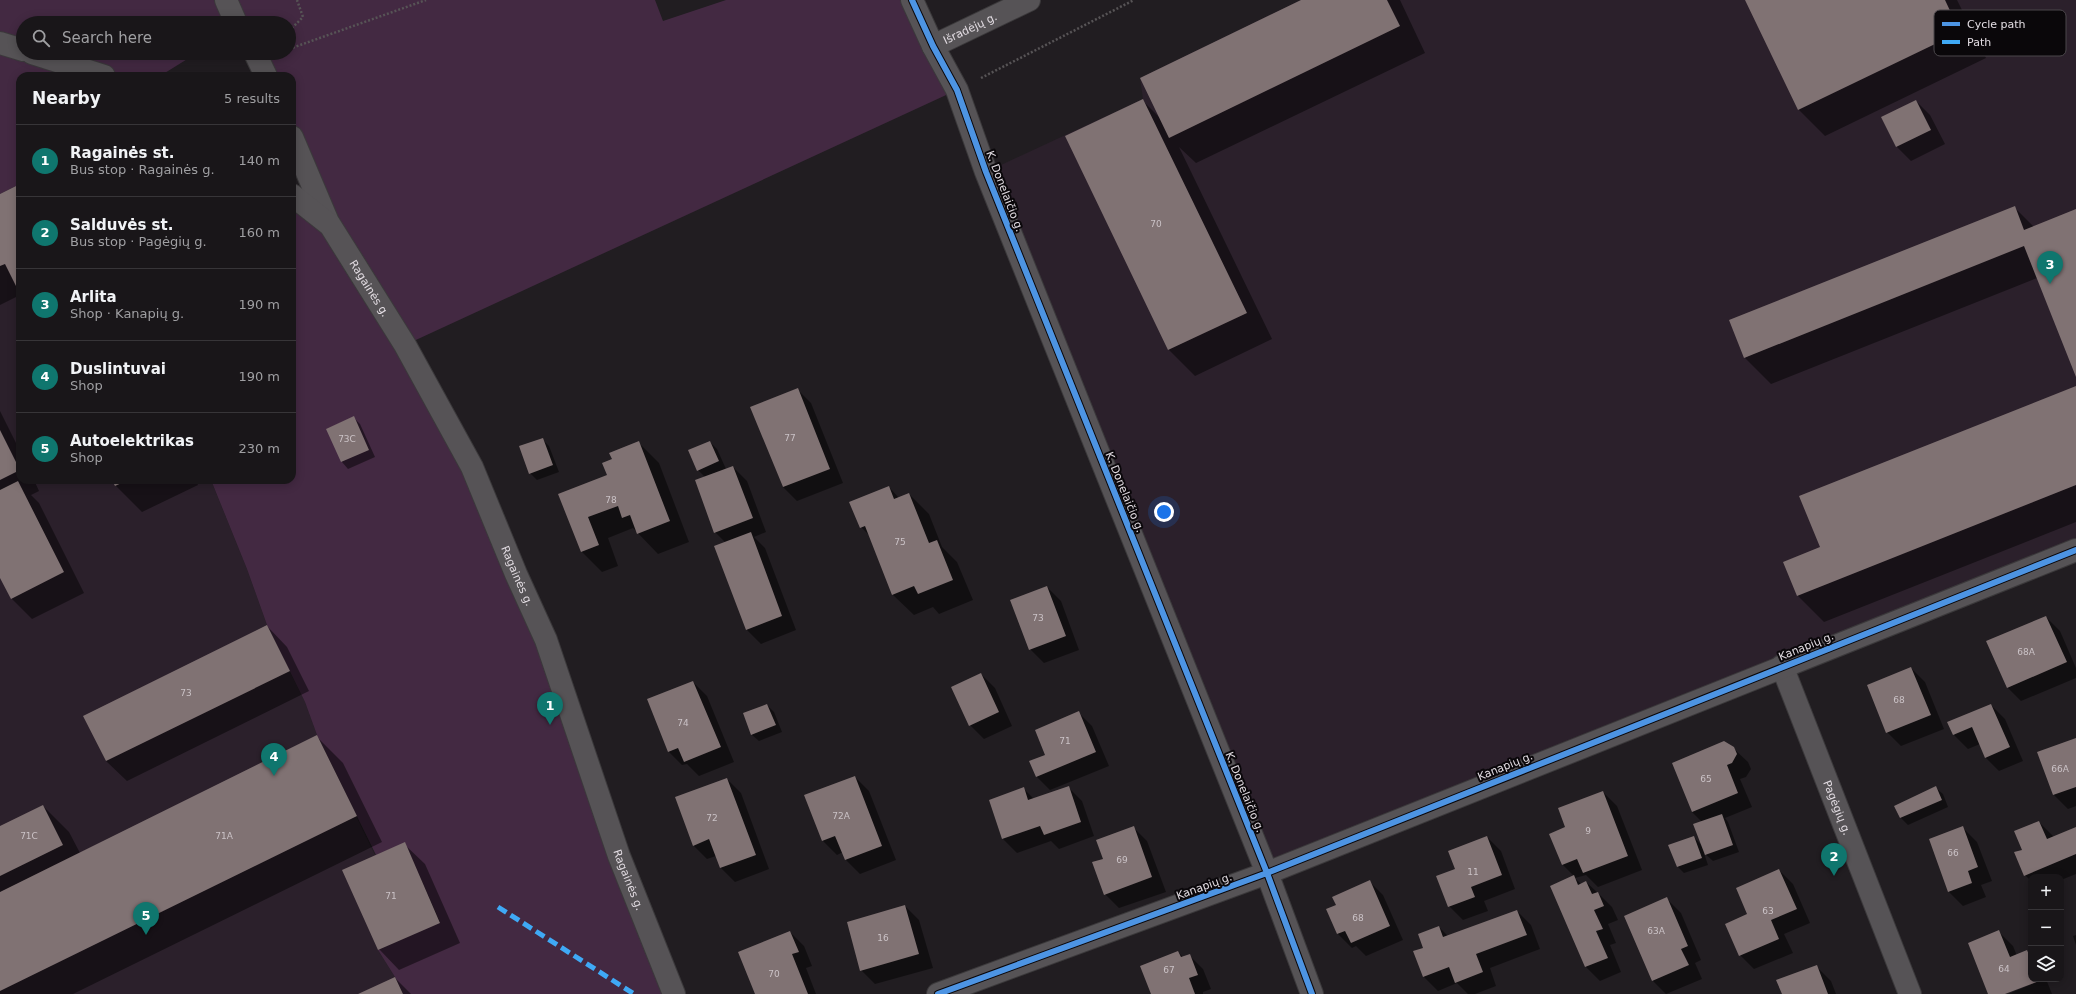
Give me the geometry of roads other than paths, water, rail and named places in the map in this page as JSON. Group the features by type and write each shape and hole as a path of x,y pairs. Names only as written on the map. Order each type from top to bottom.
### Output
{"street":[{"path":"226,0 233,16"},
{"name":"K. Donelaičio g.","path":"912,0 933,46 957,90 986,172 1267,873 1312,994"},
{"name":"Išradėjų g.","path":"933,46 1029,0"},
{"path":"0,43 16,48"},
{"path":"54,60 91,72"},
{"path":"258,60 264,72"},
{"path":"296,146 330,225"},
{"name":"Ragainės g.","path":"296,198 330,225 405,345 472,467 516,574 546,640 619,856 674,994"},
{"name":"Kanapių g.","path":"938,994 1267,873 1782,666 2076,550"},
{"name":"Pagėgių g.","path":"1782,666 1910,994"}],"place":[{"name":"Arlita","path":"2050,284"},
{"name":"Ragainės st.","path":"550,725"},
{"name":"Duslintuvai","path":"274,776"},
{"name":"Salduvės st.","path":"1834,876"},
{"name":"Autoelektrikas","path":"146,935"}]}
